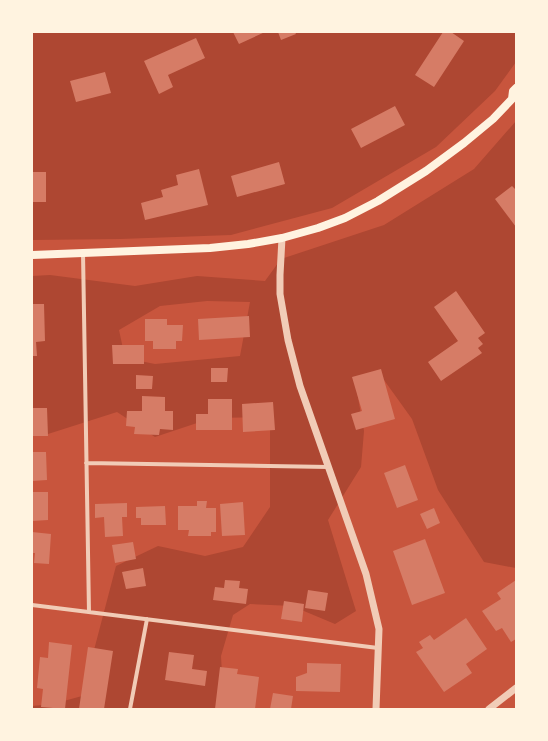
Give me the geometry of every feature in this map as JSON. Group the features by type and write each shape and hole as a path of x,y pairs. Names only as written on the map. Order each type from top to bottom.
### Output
{"main road":[{"path":"32,255 210,248 248,244 282,238 318,228 338,221 378,201 426,171 464,143 514,101 514,91 516,88"}],"street":[{"path":"282,238 280,294 288,340 300,386 366,574 379,628 376,709"},
{"path":"83,253 89,612"},
{"path":"86,463 329,467"},
{"path":"32,605 378,648"},
{"path":"130,709 147,619"},
{"path":"489,709 516,688"}],"shaded area":[{"path":"32,32 516,32 516,62 495,91 436,147 332,208 231,235 120,239 32,240"},
{"path":"516,121 516,568 484,562 438,490 412,419 384,380 357,392 364,431 361,467 328,520 356,611 335,624 292,606 250,604 233,615 221,656 224,709 32,709 32,706 53,704 82,696 116,566 158,546 205,556 243,547 270,507 270,417 212,418 155,437 117,412 48,434 32,419 32,276 50,275 135,286 197,276 265,281 281,259 384,225 474,169","holes":["207,301 250,302 240,356 155,364 125,358 119,330 160,306"]}],"building":[{"path":"233,32 265,32 239,44"},
{"path":"278,32 295,32 296,34 281,40"},
{"path":"443,32 451,32 464,41 434,87 415,75"},
{"path":"196,38 205,58 168,75 173,87 159,94 144,61"},
{"path":"105,72 111,93 76,102 70,81"},
{"path":"395,106 405,125 361,148 351,129"},
{"path":"279,162 285,184 237,197 231,176"},
{"path":"199,169 208,205 145,220 141,203 163,197 161,190 178,185 176,175"},
{"path":"32,172 46,172 46,202 32,202"},
{"path":"512,186 516,190 516,227 495,199"},
{"path":"456,291 485,333 478,338 483,344 478,348 482,353 441,381 428,362 458,341 434,307"},
{"path":"32,304 44,304 45,341 36,342 37,356 32,356"},
{"path":"249,316 250,337 199,340 198,319"},
{"path":"145,319 167,319 167,325 183,325 182,341 176,341 176,349 153,349 153,341 145,341"},
{"path":"112,345 144,345 144,364 113,364"},
{"path":"211,368 228,368 227,382 211,382"},
{"path":"381,369 395,419 356,430 351,414 362,411 352,377"},
{"path":"136,375 153,376 152,389 136,389"},
{"path":"142,396 165,397 165,411 173,411 173,430 160,429 159,435 134,434 135,427 126,426 127,411 142,411"},
{"path":"208,399 232,399 232,430 196,430 196,414 208,414"},
{"path":"273,402 275,430 243,432 242,404"},
{"path":"32,408 47,408 48,436 32,436"},
{"path":"32,452 46,452 47,480 32,481"},
{"path":"405,465 418,500 397,508 384,473"},
{"path":"32,492 48,492 48,520 32,521"},
{"path":"197,501 207,501 206,508 216,508 216,532 211,532 211,536 188,536 189,530 178,530 178,506 197,506"},
{"path":"243,502 245,535 222,536 220,504"},
{"path":"127,503 127,517 122,517 123,536 105,537 104,517 95,518 95,504"},
{"path":"165,506 166,525 141,525 141,518 136,518 136,507"},
{"path":"434,508 440,523 427,529 420,514"},
{"path":"32,532 51,534 49,564 34,563 35,553 32,553"},
{"path":"425,539 445,593 412,605 393,551"},
{"path":"133,542 136,559 115,563 112,545"},
{"path":"143,568 146,586 126,589 122,572"},
{"path":"225,580 240,581 239,588 248,589 246,604 213,600 215,587 224,588"},
{"path":"516,580 516,639 511,642 502,628 496,631 482,611 501,599 497,593"},
{"path":"308,590 328,593 325,611 305,608"},
{"path":"284,601 304,604 302,622 281,619"},
{"path":"466,618 487,649 466,664 472,673 444,692 416,652 423,648 419,642 430,635 434,640"},
{"path":"49,642 72,645 65,709 41,707 43,689 37,688 40,657 48,658"},
{"path":"88,647 113,651 104,709 79,709"},
{"path":"169,652 194,655 192,669 207,671 205,686 165,680"},
{"path":"307,663 341,664 340,692 296,691 296,677 307,673"},
{"path":"220,667 238,669 237,674 259,677 255,709 215,709"},
{"path":"273,693 293,696 291,709 270,709"}]}
